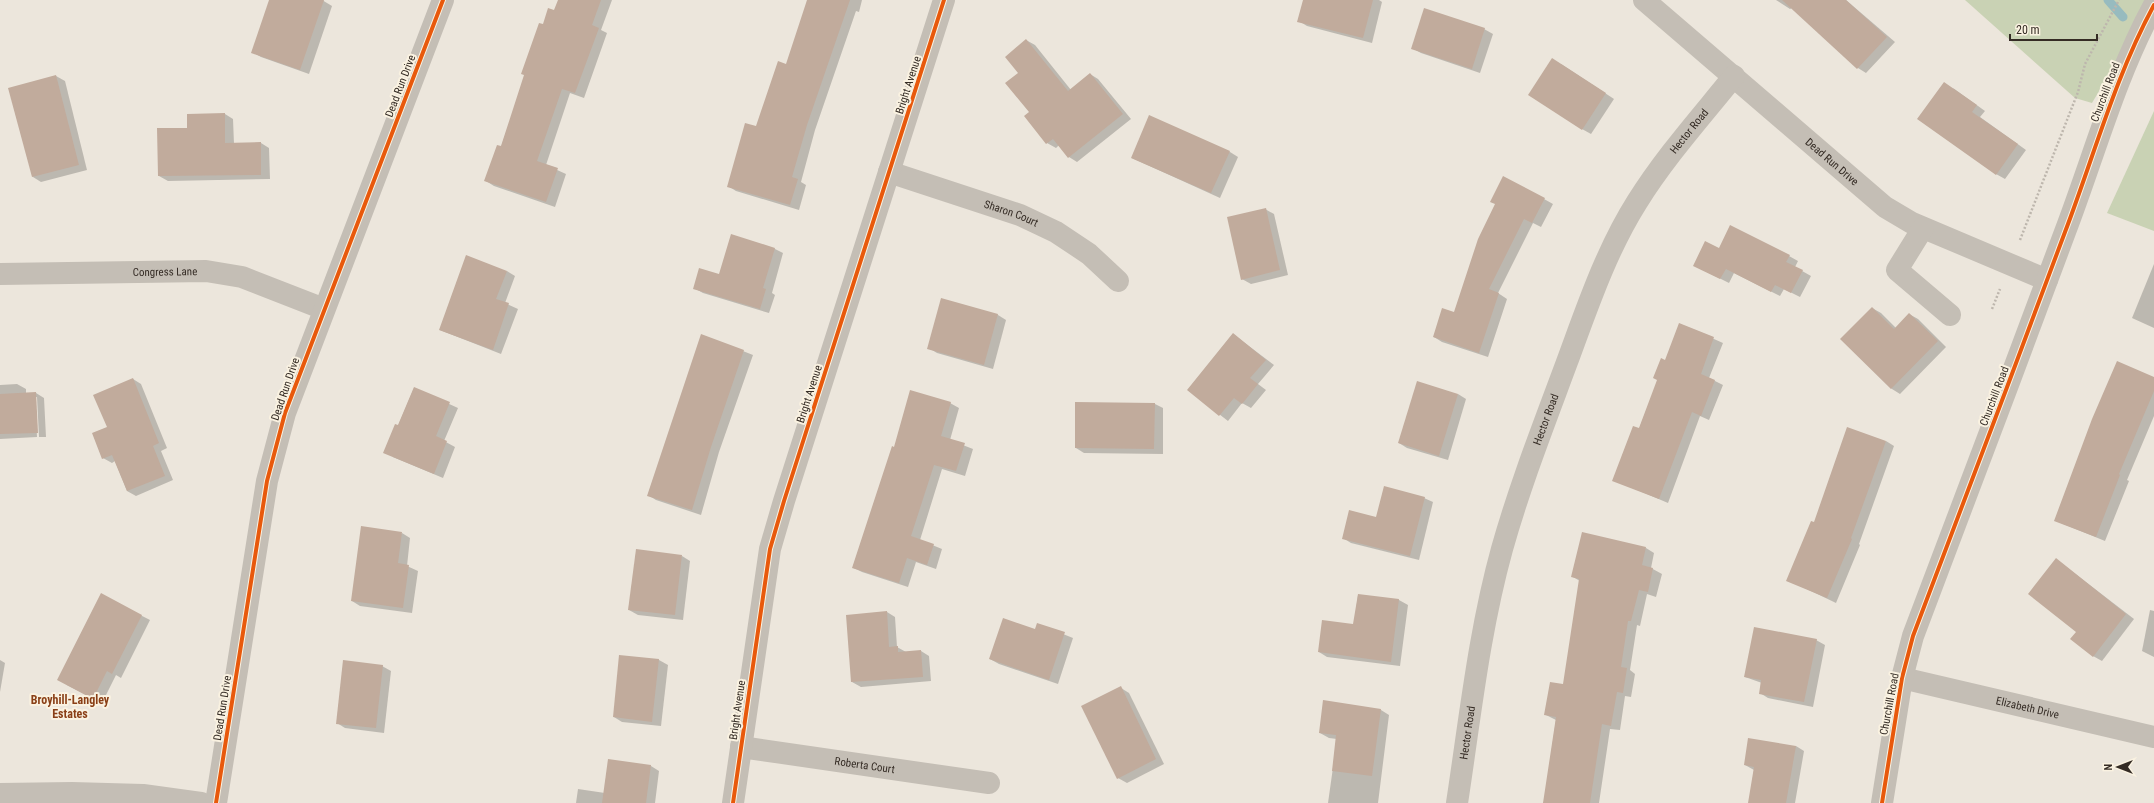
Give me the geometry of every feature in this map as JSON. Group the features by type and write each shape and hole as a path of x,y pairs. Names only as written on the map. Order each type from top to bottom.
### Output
{"street":[{"name":"Dead Run Drive","path":"216,803 267,481 285,413 443,0"},
{"name":"Bright Avenue","path":"733,803 770,549 944,0"},
{"name":"Dead Run Drive","path":"1644,0 1886,207 1923,228 2047,280"},
{"name":"Churchill Road","path":"1882,803 1902,678 1913,636 2071,215 2099,130 2134,42 2154,5"},
{"name":"Hector Road","path":"1457,803 1481,642 1502,550 1527,469 1580,327 1610,254 1637,202 1667,161 1734,76"},
{"name":"Sharon Court","path":"889,172 1020,215 1056,232 1089,254 1118,281"},
{"path":"1923,228 1896,270 1950,315"},
{"name":"Congress Lane","path":"0,274 206,270 242,277 324,308"},
{"name":"Elizabeth Drive","path":"1902,678 2154,736"},
{"name":"Roberta Court","path":"741,747 989,783"},
{"path":"0,794 72,793 143,795 201,803"}],"path":[{"path":"1992,309 2078,92 2085,64 2103,33 2119,0"}],"green space":[{"path":"1965,0 2153,0 2092,103 2075,98"},
{"path":"2154,111 2154,231 2107,213"}],"building":[{"path":"269,0 324,0 300,70 251,53"},
{"path":"558,0 601,0 592,25 599,28 575,93 562,89 537,161 558,168 546,202 484,181 497,145 501,146 524,75 521,74 539,23 543,24 548,8 554,10"},
{"path":"807,0 850,0 807,125 792,177 798,179 790,205 727,187 745,123 756,126 778,61 786,64"},
{"path":"1303,0 1373,0 1363,38 1297,22"},
{"path":"1782,0 1846,0 1887,37 1857,69"},
{"path":"1424,8 1485,28 1472,69 1411,49"},
{"path":"1026,39 1068,91 1090,73 1123,114 1068,158 1053,139 1046,144 1024,116 1029,112 1005,83 1018,73 1005,57"},
{"path":"1552,58 1606,93 1582,130 1528,95"},
{"path":"56,75 79,165 32,177 8,88"},
{"path":"1944,82 1977,105 1972,112 2018,144 1996,175 1917,119"},
{"path":"225,113 225,143 261,142 261,175 158,176 157,128 187,128 187,114"},
{"path":"1149,115 1230,151 1211,193 1131,158"},
{"path":"1503,176 1545,198 1532,223 1524,219 1489,289 1499,293 1479,353 1433,337 1442,308 1454,312 1478,239 1495,204 1490,202"},
{"path":"1266,208 1280,270 1241,280 1227,217"},
{"path":"1730,225 1790,255 1786,262 1803,270 1791,293 1775,285 1771,292 1726,269 1720,279 1693,266 1705,241 1719,248"},
{"path":"731,234 775,248 763,288 766,289 760,309 693,289 699,268 719,274"},
{"path":"466,255 507,271 496,299 509,303 493,350 439,330"},
{"path":"941,298 998,314 984,365 927,349"},
{"path":"1872,307 1894,329 1909,313 1938,341 1891,389 1840,339"},
{"path":"1679,323 1714,337 1701,374 1715,380 1701,416 1692,412 1659,499 1612,481 1633,426 1639,428 1657,380 1653,378 1661,358 1665,360"},
{"path":"1233,333 1266,360 1250,378 1258,384 1242,404 1234,398 1219,416 1187,390"},
{"path":"701,334 744,350 711,447 692,510 647,496"},
{"path":"2117,361 2154,377 2154,391 2119,474 2120,475 2096,537 2054,521 2092,419"},
{"path":"133,378 159,443 153,446 165,476 127,491 112,455 102,459 92,433 107,427 93,395"},
{"path":"1417,381 1458,394 1439,456 1398,443"},
{"path":"414,387 450,402 436,436 447,441 434,474 383,453 395,424 398,425"},
{"path":"910,390 951,402 941,436 965,443 956,471 934,465 911,536 934,544 927,565 907,558 899,583 852,568 892,446 894,447"},
{"path":"36,392 38,433 0,434 0,394"},
{"path":"1075,402 1155,403 1154,449 1075,448"},
{"path":"1847,427 1886,441 1851,538 1852,539 1827,598 1786,581 1811,521 1814,522"},
{"path":"1384,486 1425,497 1410,556 1342,539 1349,510 1376,517"},
{"path":"361,526 402,532 398,563 409,565 403,608 351,601"},
{"path":"1582,532 1646,547 1642,565 1653,568 1648,592 1639,590 1631,621 1628,621 1621,667 1627,668 1623,693 1617,692 1611,726 1602,724 1590,803 1543,803 1556,717 1544,715 1550,682 1563,684 1579,579 1571,577"},
{"path":"636,549 682,555 675,615 628,610"},
{"path":"2056,558 2126,614 2093,657 2070,639 2076,632 2028,594"},
{"path":"101,593 142,615 112,674 107,671 93,699 57,680"},
{"path":"1358,594 1399,599 1391,662 1318,652 1322,620 1353,624"},
{"path":"887,611 889,647 898,646 898,652 921,650 923,677 851,682 846,615"},
{"path":"1003,618 1035,629 1037,623 1065,632 1049,680 989,659"},
{"path":"1754,627 1817,639 1804,702 1759,694 1761,680 1744,677"},
{"path":"619,655 659,659 652,722 613,717"},
{"path":"343,660 383,665 376,728 336,724"},
{"path":"1121,686 1156,759 1117,779 1081,706"},
{"path":"1323,700 1381,709 1372,776 1332,771 1336,735 1319,733"},
{"path":"1748,738 1796,746 1786,803 1748,803 1754,767 1744,765"},
{"path":"608,759 651,765 646,803 602,803"}],"waterway":[{"path":"2108,0 2123,17"}],"cycle path":[{"path":"216,803 267,481 285,413 443,0"},
{"path":"733,803 770,549 944,0"},
{"path":"1882,803 1902,678 1913,636 2076,203 2116,88 2140,32 2154,5"}],"district":[{"name":"Broyhill-Langley Estates","path":"70,707"}]}
